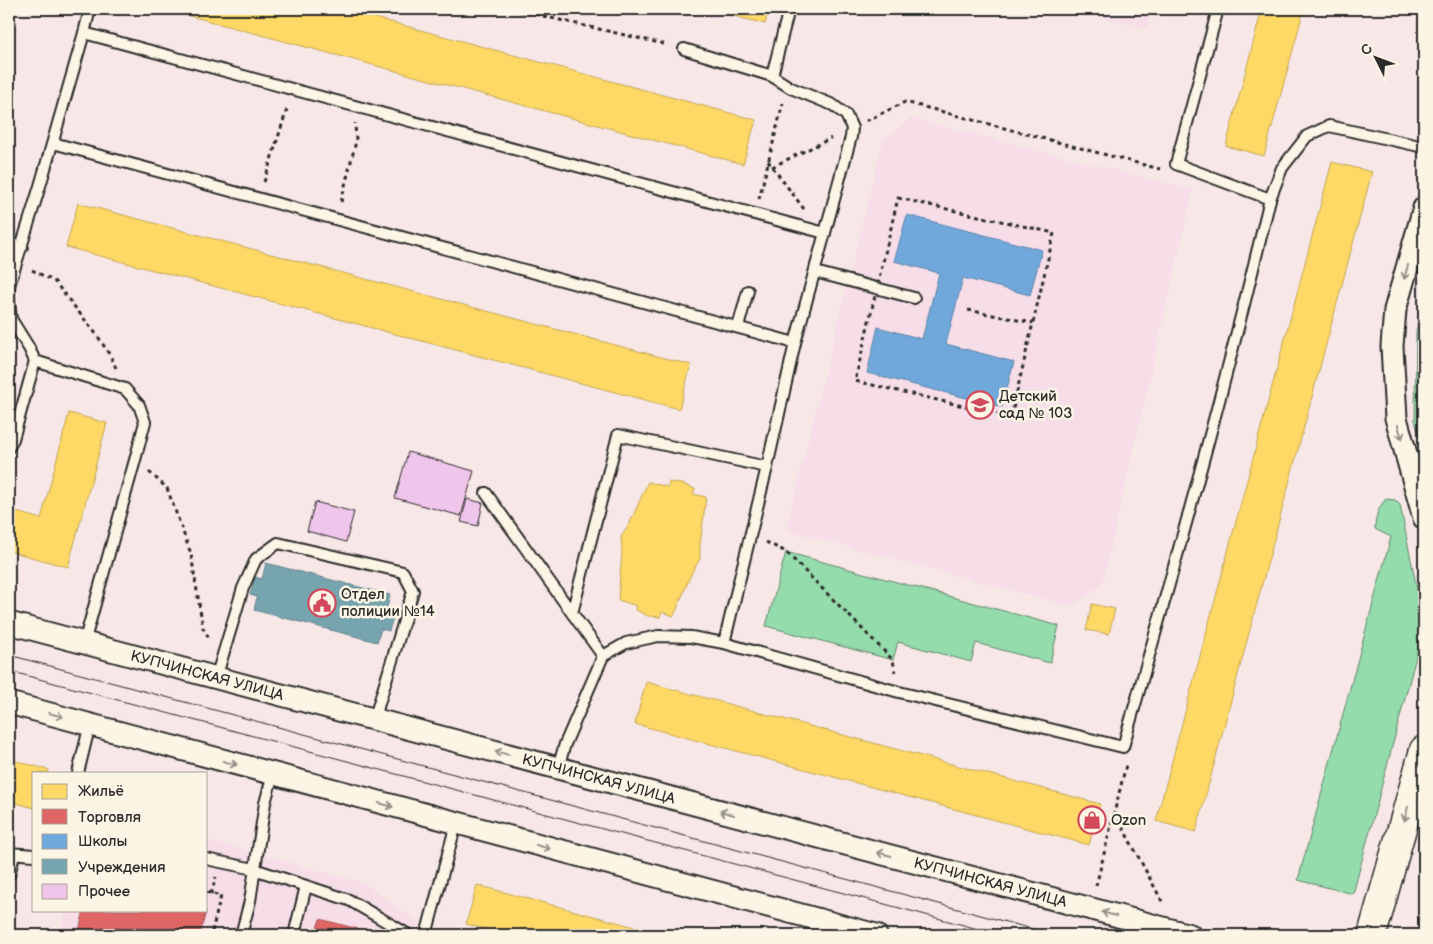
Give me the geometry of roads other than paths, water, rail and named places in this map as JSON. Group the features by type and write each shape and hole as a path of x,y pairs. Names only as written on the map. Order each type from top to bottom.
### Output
{"main road":[{"path":"1372,935 1424,750"}],"street":[{"path":"1424,208 1395,310 1392,346 1396,418 1424,518"},
{"name":"КУПЧИНСКАЯ УЛИЦА","path":"9,623 1190,935"},
{"path":"9,703 876,935"}],"lane":[{"path":"9,448 35,361 10,319 9,286 22,247 90,9"},
{"path":"772,76 789,9"},
{"path":"1218,9 1176,164 1270,198"},
{"path":"84,33 823,232"},
{"path":"684,49 772,76 787,86 833,105 846,115 852,128 852,137 823,232 815,272 795,343 724,643"},
{"path":"558,768 564,744 603,656 626,643 658,636 691,637 724,643 899,692 1123,747 1182,540 1242,316 1270,198 1282,168 1307,136 1329,126 1424,147"},
{"path":"52,143 795,343"},
{"path":"9,243 22,247"},
{"path":"815,272 914,298"},
{"path":"738,327 748,291"},
{"path":"35,361 125,389 139,405 145,422 84,643"},
{"path":"572,614 618,435 767,467"},
{"path":"486,493 603,656"},
{"path":"216,678 243,588 256,559 278,543 403,572 413,592 374,720"},
{"path":"78,772 90,724"},
{"path":"241,935 250,901 265,803 273,774"},
{"path":"426,935 456,824"},
{"path":"9,875 11,854 32,855"},
{"path":"208,859 254,869 349,900 408,935"},
{"path":"294,935 306,886"}],"tram line":[{"path":"9,655 1055,935"},
{"path":"9,671 1001,935"}],"place":[{"name":"Детский сад № 103","path":"980,405"},
{"name":"Отдел полиции №14","path":"322,603"},
{"name":"Ozon","path":"1092,820"}]}
